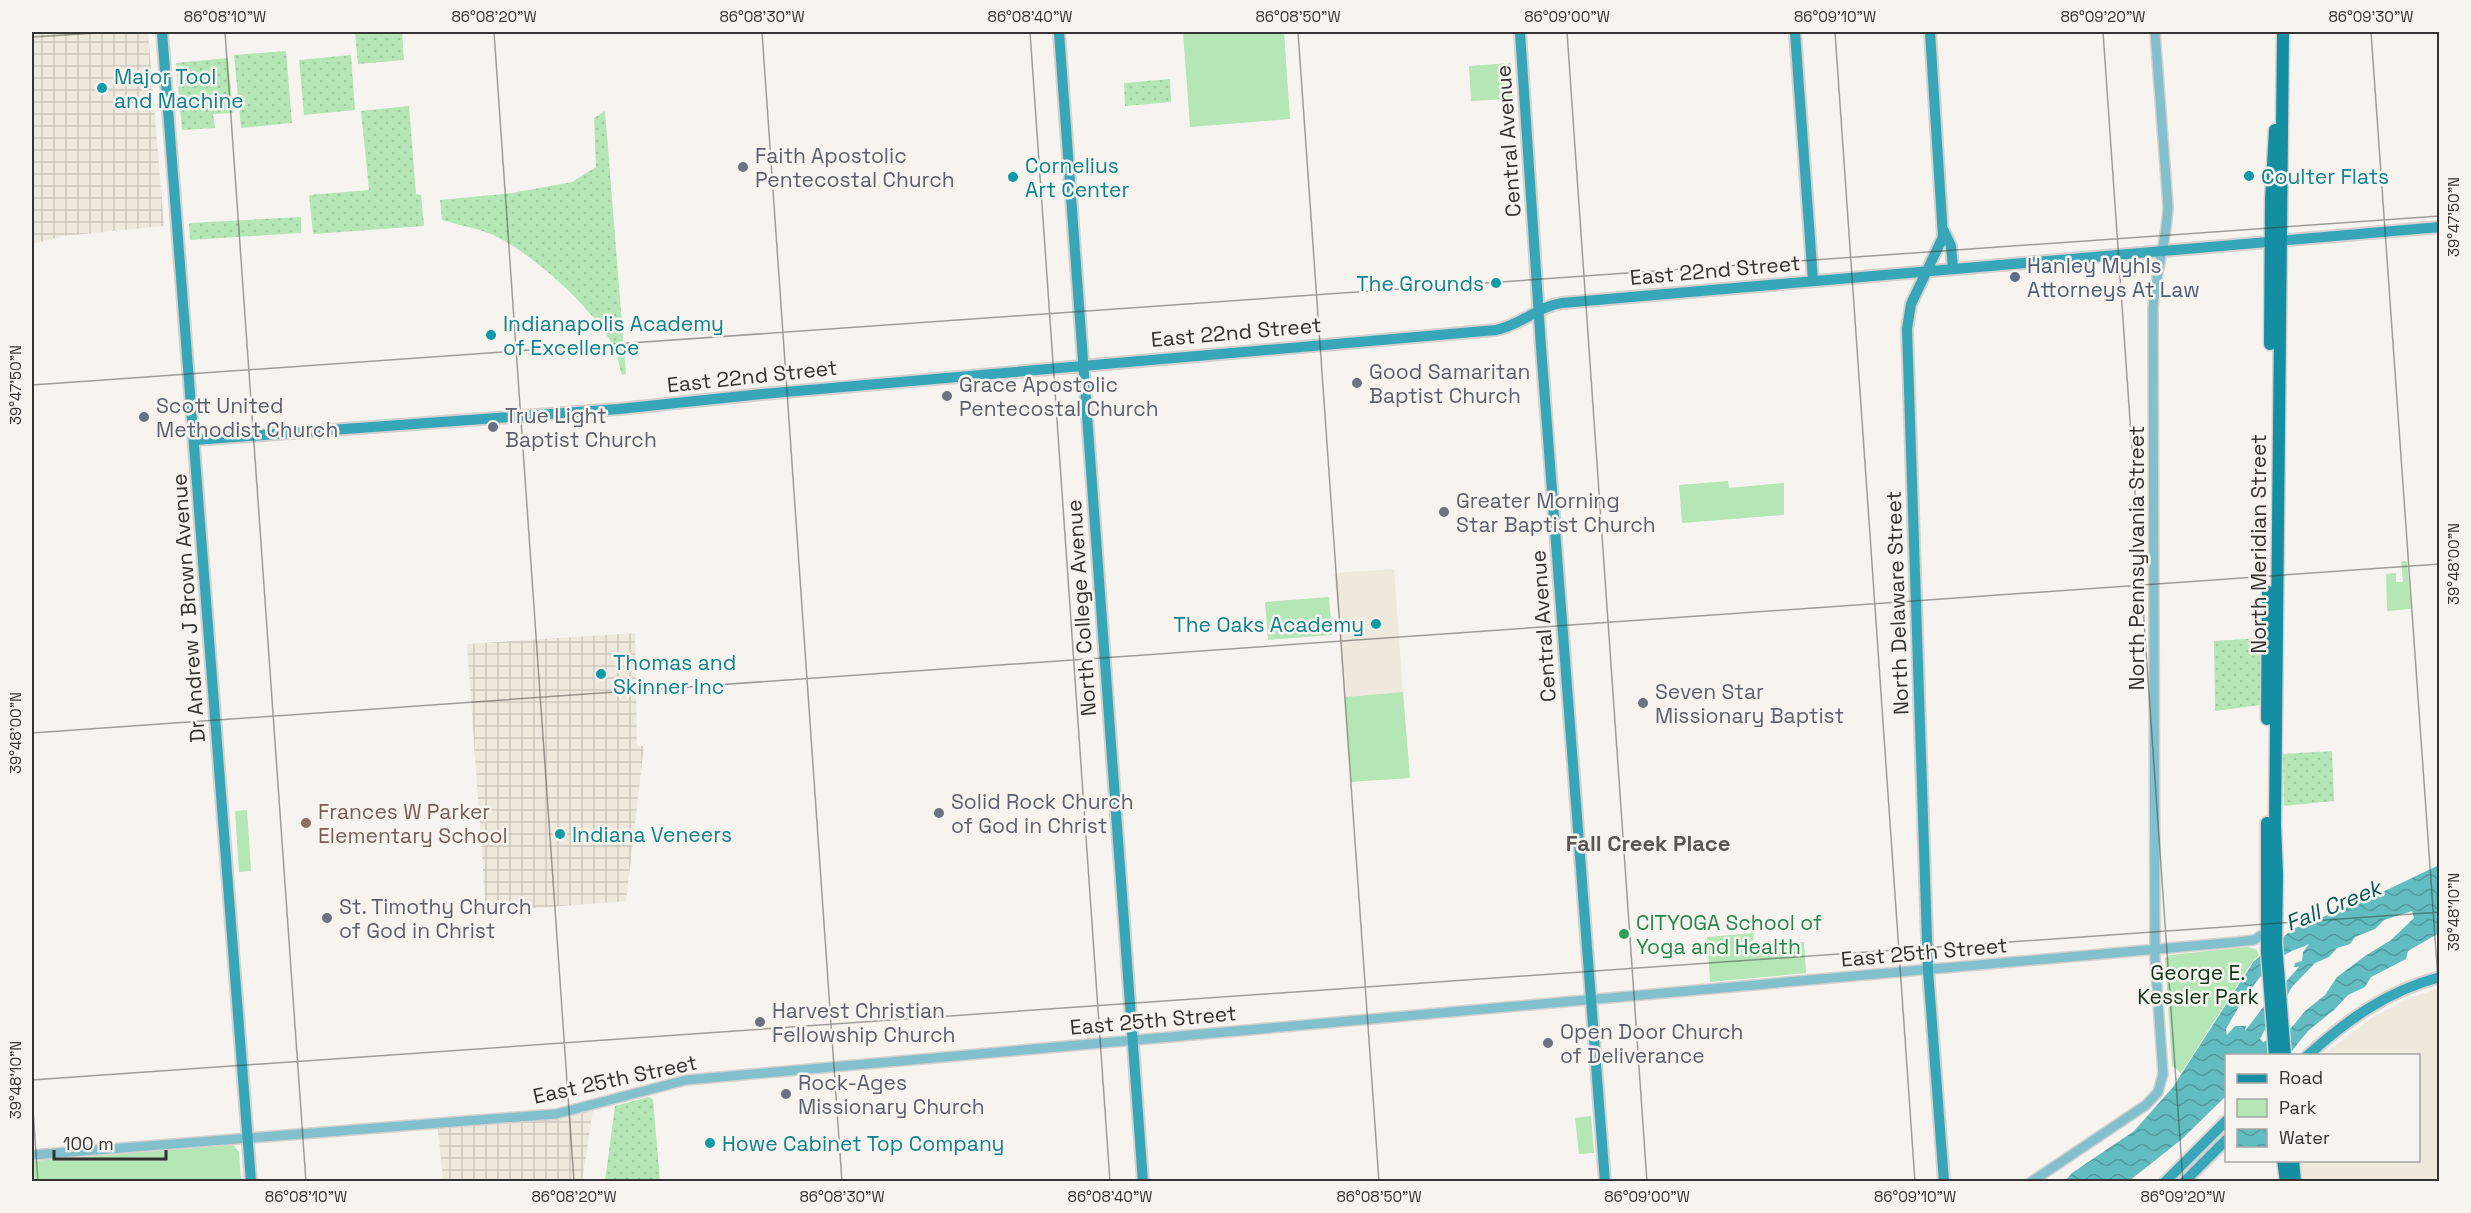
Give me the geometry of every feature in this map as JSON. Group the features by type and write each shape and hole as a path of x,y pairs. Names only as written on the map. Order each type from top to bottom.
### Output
{"main road":[{"name":"Dr Andrew J Brown Avenue","path":"162,32 251,1182"},
{"name":"North College Avenue","path":"1059,32 1143,1182"},
{"name":"Central Avenue","path":"1520,32 1605,1182"},
{"path":"1795,32 1813,281"},
{"name":"North Delaware Street","path":"1930,32 1944,230 1942,242 1911,304 1907,329 1928,970 1944,1182"},
{"name":"North Meridian Street","path":"2274,32 2276,923 2271,948 2275,1054"},
{"name":"North Meridian Street","path":"2283,32 2276,241 2267,933 2285,1054"},
{"name":"East 22nd Street","path":"194,440 619,409 1496,330 1517,324 1550,305 1562,303 2439,227"},
{"path":"1944,230 1951,246 1953,269"},
{"path":"2309,1054 2352,1017 2372,1004 2419,982 2439,977"},
{"path":"2165,1182 2225,1122"},
{"path":"2184,1182 2225,1141"},
{"path":"2283,1162 2286,1182"},
{"path":"2293,1162 2295,1182"}],"street":[{"name":"North Pennsylvania Street","path":"2031,1182 2137,1112 2152,1099 2161,1085 2164,1070 2155,949 2153,309 2154,287 2168,219 2155,32"},
{"path":"2267,933 2276,923"},
{"name":"East 25th Street","path":"32,1155 556,1114 686,1080 2254,940 2267,933"}],"shaded area":[{"path":"32,32 148,32 164,226 64,236 32,244"},
{"path":"1394,569 1403,692 1345,697 1334,573"},
{"path":"635,633 637,746 644,746 626,901 486,912 467,644"},
{"path":"2439,988 2439,1181 2302,1181 2300,1162 2420,1162 2420,1054 2324,1054 2373,1017 2407,999"},
{"path":"593,1110 582,1181 443,1181 438,1129 565,1118"}],"green space":[{"path":"355,32 402,32 404,60 358,64"},
{"path":"1183,32 1284,32 1290,119 1190,127"},
{"path":"286,51 292,123 241,128 234,55"},
{"path":"351,55 355,110 304,115 299,60"},
{"path":"228,58 233,113 213,114 215,128 182,130 176,63"},
{"path":"1511,63 1514,95 1510,99 1471,101 1469,66"},
{"path":"1170,79 1171,102 1125,106 1124,83"},
{"path":"409,106 416,194 421,195 424,226 313,234 309,195 369,190 361,111"},
{"path":"605,111 626,374 622,375 615,351 605,333 560,283 507,242 491,234 442,220 440,200 512,193 572,182 596,167 594,118"},
{"path":"301,217 301,233 190,240 189,223"},
{"path":"1728,481 1729,488 1784,483 1784,515 1682,523 1679,485"},
{"path":"2401,561 2407,561 2411,609 2387,611 2386,574 2396,573 2396,582 2403,582"},
{"path":"1329,597 1332,635 1268,640 1265,602"},
{"path":"2261,638 2260,705 2215,711 2214,641"},
{"path":"1403,692 1410,778 1351,782 1345,697"},
{"path":"2332,751 2334,801 2284,806 2283,754"},
{"path":"247,810 251,871 239,872 235,811"},
{"path":"1753,933 1754,945 1804,942 1806,973 1710,982 1707,937"},
{"name":"George E. Kessler Park","path":"2247,947 2256,949 2259,955 2252,962 2181,1073 2172,1066 2165,958 2170,955"},
{"path":"648,1097 653,1099 660,1181 605,1181 615,1106"},
{"path":"1591,1116 1594,1153 1579,1154 1575,1118"},
{"path":"233,1145 239,1152 241,1181 32,1181 32,1161"}],"water":[{"name":"Fall Creek","path":"2439,865 2439,933 2408,951 2406,959 2371,977 2365,987 2348,995 2308,1031 2291,1052 2286,1054 2225,1054 2225,1097 2182,1139 2129,1181 2064,1182 2072,1173 2134,1131 2173,1087 2254,961 2293,929 2370,898","holes":["2412,911 2414,918 2391,940 2337,977 2325,995 2305,1011 2292,1027 2283,1034 2263,1042 2260,1039 2292,987 2315,963 2329,957 2337,948 2350,944 2355,937 2375,929 2384,920","2309,944 2303,952 2302,961 2295,963 2294,967 2299,967 2245,1031 2246,1026 2235,1026 2227,1035 2226,1029 2260,977 2288,953"]}],"place":[{"name":"Major Tool and Machine","path":"102,88"},
{"name":"Faith Apostolic Pentecostal Church","path":"743,167"},
{"name":"Coulter Flats","path":"2249,176"},
{"name":"Cornelius Art Center","path":"1013,177"},
{"name":"Hanley Myhls Attorneys At Law","path":"2015,277"},
{"name":"The Grounds","path":"1496,283"},
{"name":"Indianapolis Academy of Excellence","path":"491,335"},
{"name":"Good Samaritan Baptist Church","path":"1357,383"},
{"name":"Grace Apostolic Pentecostal Church","path":"947,396"},
{"name":"Scott United Methodist Church","path":"144,417"},
{"name":"True Light Baptist Church","path":"493,427"},
{"name":"Greater Morning Star Baptist Church","path":"1444,512"},
{"name":"The Oaks Academy","path":"1376,624"},
{"name":"Thomas and Skinner Inc","path":"601,674"},
{"name":"Seven Star Missionary Baptist","path":"1643,703"},
{"name":"Solid Rock Church of God in Christ","path":"939,813"},
{"name":"Frances W Parker Elementary School","path":"306,823"},
{"name":"Indiana Veneers","path":"560,834"},
{"name":"St. Timothy Church of God in Christ","path":"327,918"},
{"name":"CITYOGA School of Yoga and Health","path":"1624,934"},
{"name":"Harvest Christian Fellowship Church","path":"760,1022"},
{"name":"Open Door Church of Deliverance","path":"1548,1043"},
{"name":"Rock-Ages Missionary Church","path":"786,1094"},
{"name":"Howe Cabinet Top Company","path":"710,1143"}],"district":[{"name":"Fall Creek Place","path":"1648,843"}]}
